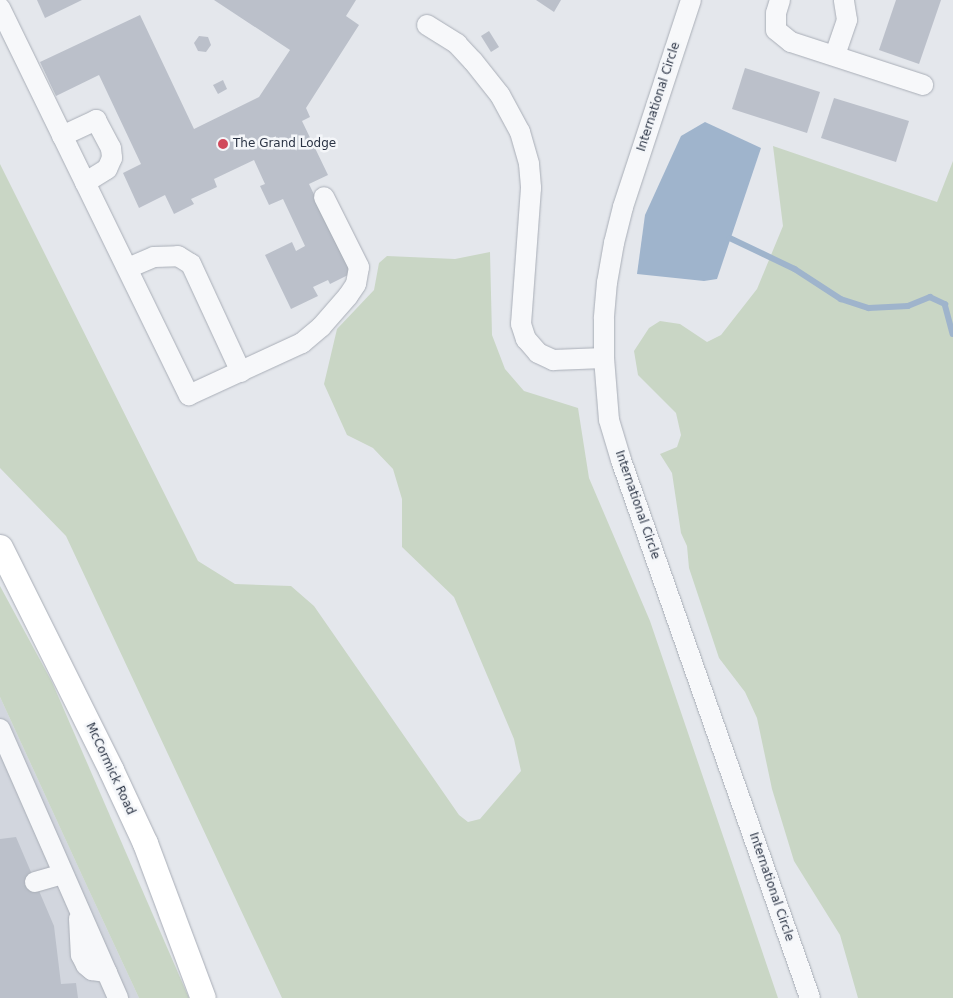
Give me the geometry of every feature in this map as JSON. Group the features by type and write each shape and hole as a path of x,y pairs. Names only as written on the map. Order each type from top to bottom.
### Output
{"main road":[{"name":"McCormick Road","path":"0,547 112,770 144,843 203,998"}],"street":[{"name":"International Circle","path":"691,0 623,207 614,243 607,282 604,358 609,420 621,460 810,998"},
{"path":"780,0 776,13 776,30 791,42 923,84"},
{"path":"834,55 848,20 844,0"},
{"path":"0,8 189,395 302,343 320,327 348,296 356,284 359,267 324,198"},
{"path":"427,25 458,44 500,95 520,132 529,164 531,188 521,324 526,338 538,353 553,360 604,358"},
{"path":"62,136 96,120 110,148 112,158 107,169 85,183"},
{"path":"128,268 154,257 178,256 191,264 241,372"},
{"path":"0,729 118,998"},
{"path":"35,882 63,874"}],"shaded area":[{"path":"0,697 86,884 139,998 0,998"}],"green space":[{"path":"773,146 937,202 953,161 953,998 858,998 840,935 794,861 772,789 757,718 745,692 719,658 689,568 687,546 681,533 672,473 660,454 677,447 681,435 676,413 638,375 634,351 649,328 660,321 680,324 707,342 721,335 757,289 783,226"},
{"path":"0,164 198,561 235,584 291,586 314,606 459,815 468,822 480,819 521,771 514,739 454,597 402,547 402,499 393,469 373,448 347,435 324,384 337,329 374,290 379,263 387,256 455,259 490,252 492,335 505,369 524,391 578,408 589,478 650,621 778,998 282,998 66,536 0,468"},
{"path":"0,586 52,682 189,998 139,998 0,697"}],"water":[{"path":"705,122 761,148 717,279 704,281 637,274 645,215 681,136"}],"building":[{"path":"37,0 82,0 45,18"},
{"name":"The Grand Lodge","path":"214,0 356,0 346,16 359,25 306,108 310,117 302,121 328,175 309,184 352,273 330,284 328,280 313,287 318,296 291,309 265,255 292,242 296,251 305,246 283,199 269,205 260,186 265,184 254,160 214,179 217,187 191,199 194,204 174,214 165,195 139,208 123,173 141,164 99,75 56,96 40,62 140,15 194,129 259,97 290,50"},
{"path":"536,0 561,0 554,12"},
{"path":"896,0 941,0 919,64 879,50"},
{"path":"489,31 499,47 491,52 481,36"},
{"path":"199,36 208,37 211,45 206,52 198,51 194,43"},
{"path":"745,68 820,92 807,133 732,109"},
{"path":"223,80 227,89 218,94 213,85"},
{"path":"834,98 909,121 896,162 821,138"},
{"path":"16,837 54,926 61,984 76,983 78,998 0,998 0,839"}],"waterway":[{"path":"730,238 795,269 841,299 869,308 908,306 930,297 945,304 953,334"}],"place":[{"name":"The Grand Lodge","path":"223,144"}]}
